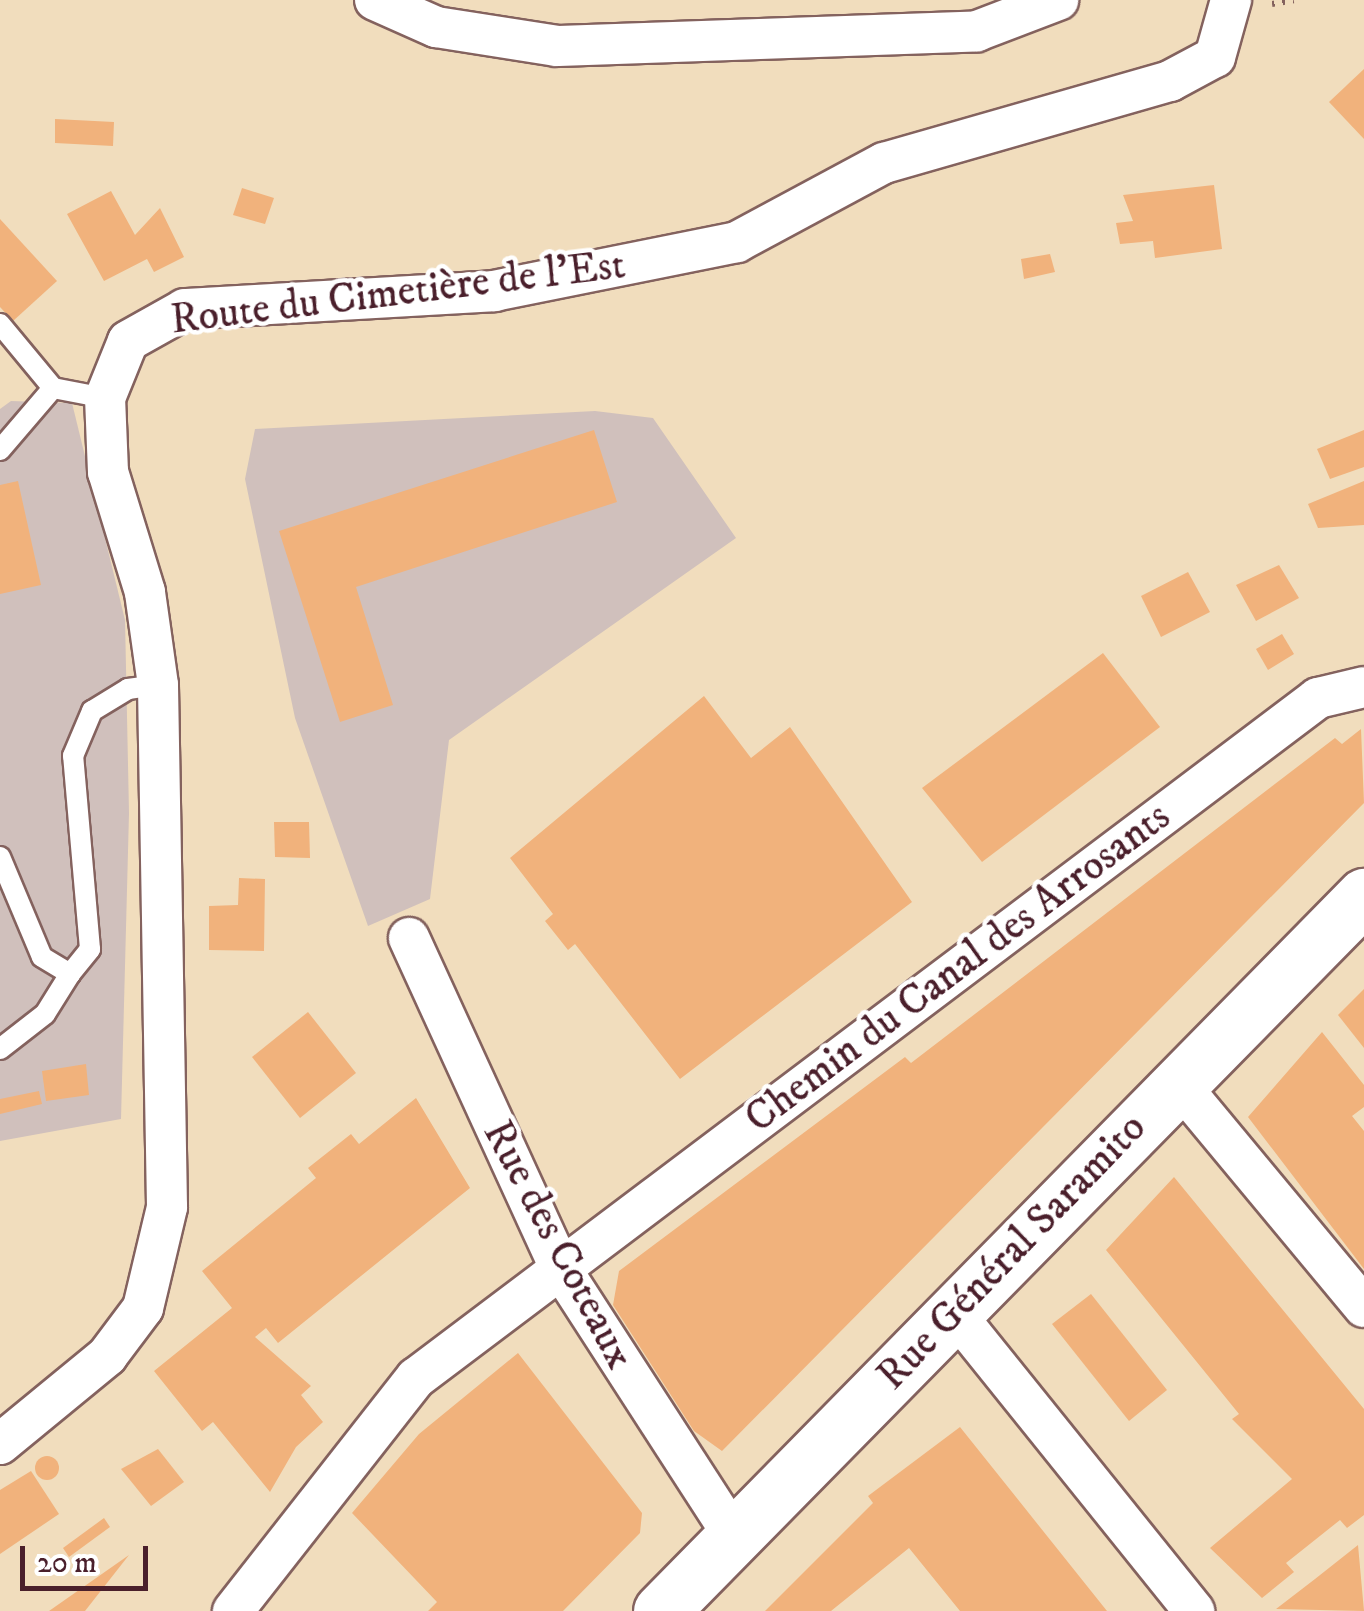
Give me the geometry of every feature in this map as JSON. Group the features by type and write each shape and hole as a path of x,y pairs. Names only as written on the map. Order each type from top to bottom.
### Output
{"street":[{"path":"374,0 436,27 556,46 977,31 1058,0"},
{"name":"Route du Cimetière de l'Est","path":"0,1444 107,1356 143,1308 159,1260 168,862 158,685 146,592 108,472 105,398 128,341 184,309 494,291 737,242 884,163 1170,81 1215,57 1231,0"},
{"name":"Chemin du Canal des Arrosants","path":"233,1611 376,1417 559,1266 1318,698 1364,687"},
{"name":"Rue Général Saramito","path":"661,1611 1364,896"},
{"name":"Rue des Coteaux","path":"408,938 559,1266 734,1536"},
{"path":"1178,1083 1364,1307"},
{"path":"953,1310 1194,1611"}],"lane":[{"path":"0,324 53,388 105,398"},
{"path":"0,450 53,388"},
{"path":"0,1050 45,1014 90,949 73,756 92,711 128,689 158,685"},
{"path":"0,857 42,957 70,974"}],"shaded area":[{"path":"11,401 72,403 125,620 129,813 121,1119 0,1141 0,409"},
{"path":"595,411 653,418 736,538 449,740 430,899 368,926 295,718 245,479 255,429"}],"building":[{"path":"1364,69 1364,139 1329,102"},
{"path":"55,119 114,122 113,146 55,143"},
{"path":"1214,185 1222,249 1155,258 1153,241 1120,244 1116,223 1133,221 1123,195"},
{"path":"242,188 274,198 265,224 233,215"},
{"path":"111,191 135,235 160,208 184,257 154,272 147,259 104,281 67,214"},
{"path":"0,219 57,281 13,321 0,307"},
{"path":"1050,254 1055,272 1024,279 1021,259"},
{"path":"594,430 617,502 356,587 393,705 340,722 279,531"},
{"path":"1364,430 1364,467 1330,479 1317,449"},
{"path":"18,481 41,585 0,594 0,485"},
{"path":"1364,481 1364,525 1318,528 1308,504"},
{"path":"1279,565 1299,598 1256,621 1236,585"},
{"path":"1188,572 1210,612 1161,637 1141,596"},
{"path":"1282,634 1294,654 1268,670 1256,649"},
{"path":"1103,653 1160,727 982,862 922,788"},
{"path":"704,696 751,758 790,727 912,902 680,1079 575,944 568,950 545,921 553,914 510,858"},
{"path":"1361,729 1364,803 722,1451 694,1431 613,1305 619,1271 905,1057 911,1063 1335,738 1342,744"},
{"path":"274,822 309,822 310,858 275,857"},
{"path":"239,878 265,879 264,951 209,950 209,906 238,905"},
{"path":"1364,989 1364,1048 1338,1015"},
{"path":"308,1012 356,1073 300,1118 252,1057"},
{"path":"1322,1032 1364,1085 1364,1107 1352,1116 1364,1131 1364,1269 1248,1117"},
{"path":"86,1064 89,1095 46,1101 42,1071"},
{"path":"39,1091 42,1104 0,1114 0,1099"},
{"path":"416,1098 470,1188 278,1343 266,1328 255,1337 311,1386 301,1395 323,1422 296,1447 270,1492 213,1422 202,1431 154,1371 232,1308 202,1271 316,1178 308,1168 351,1134 359,1144"},
{"path":"1174,1177 1364,1409 1364,1515 1347,1528 1340,1520 1286,1563 1294,1572 1262,1598 1210,1548 1292,1479 1232,1419 1239,1414 1106,1250"},
{"path":"1091,1294 1167,1390 1129,1421 1052,1324"},
{"path":"518,1353 642,1513 640,1533 563,1611 428,1611 437,1602 352,1513 419,1434"},
{"path":"960,1427 1107,1611 960,1611 909,1548 831,1611 765,1611 873,1503 868,1496"},
{"path":"158,1449 184,1482 151,1506 121,1469"},
{"path":"47,1456 59,1468 47,1480 35,1468"},
{"path":"31,1471 59,1514 0,1554 0,1490"},
{"path":"104,1518 110,1527 69,1557 63,1548"},
{"path":"1358,1545 1364,1611 1276,1609 1315,1579"},
{"path":"129,1555 85,1611 49,1611"}]}
